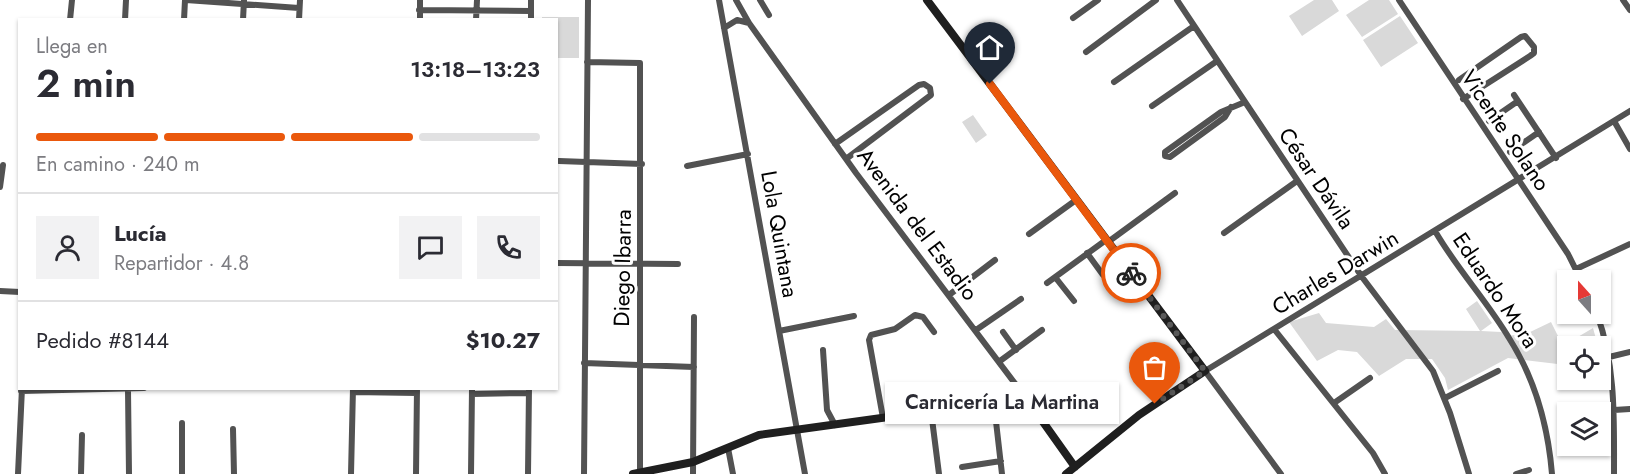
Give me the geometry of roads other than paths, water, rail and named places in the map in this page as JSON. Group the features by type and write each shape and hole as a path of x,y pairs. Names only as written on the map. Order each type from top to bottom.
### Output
{"street":[{"path":"70,18 72,0"},
{"path":"125,18 126,0"},
{"path":"184,18 186,0 244,2 299,8"},
{"path":"298,18 300,0"},
{"path":"420,0 420,18"},
{"path":"476,18 477,0"},
{"path":"531,0 531,18"},
{"path":"584,474 588,0"},
{"name":"Lola Quintana","path":"719,0 805,474"},
{"name":"Avenida del Estadio","path":"736,0 749,23 835,144 1000,361 1075,467"},
{"path":"760,0 769,15"},
{"path":"927,0 1281,474"},
{"path":"1073,18 1098,0"},
{"path":"1086,52 1156,0"},
{"name":"César Dávila","path":"1177,0 1362,278 1433,372 1469,474"},
{"name":"Vicente Solano","path":"1399,0 1576,268"},
{"path":"1625,1 1630,10"},
{"path":"243,18 244,2"},
{"path":"419,10 531,11"},
{"path":"724,28 737,20 749,23"},
{"path":"1114,82 1194,26"},
{"path":"1459,80 1521,37 1525,36 1534,47 1534,53 1530,56 1463,99"},
{"path":"1152,106 1217,61"},
{"name":"Diego Ibarra","path":"587,62 640,62 642,164 638,474"},
{"path":"835,144 919,85 924,84 930,88 931,95 846,159"},
{"path":"1514,95 1556,158"},
{"path":"1489,121 1518,101"},
{"path":"1231,107 1220,122 1170,157 1165,156 1165,152 1231,107 1245,102"},
{"name":"Charles Darwin","path":"1066,474 1155,404 1205,371 1362,278 1630,111"},
{"path":"1614,121 1630,149"},
{"path":"1509,152 1539,132"},
{"path":"687,166 748,154"},
{"path":"559,161 642,164"},
{"path":"0,187 3,165"},
{"path":"1224,233 1297,182"},
{"path":"1047,283 1175,193"},
{"path":"1029,234 1076,200"},
{"name":"Eduardo Mora","path":"1435,231 1508,336 1524,365 1541,409 1552,474"},
{"path":"1576,268 1630,244"},
{"path":"1087,254 1103,275"},
{"path":"950,295 995,260"},
{"path":"558,263 678,264"},
{"path":"1055,277 1074,300"},
{"path":"0,291 18,292"},
{"path":"976,330 1021,299"},
{"path":"779,331 855,315"},
{"path":"883,418 878,403 869,340 871,335 895,329 917,315 934,332"},
{"path":"693,474 694,317"},
{"path":"1274,329 1373,453 1385,474"},
{"path":"1000,361 1042,330"},
{"path":"1003,332 1016,350"},
{"path":"823,351 827,410 835,425"},
{"path":"1611,357 1630,352"},
{"path":"584,363 694,367"},
{"path":"1444,398 1498,371"},
{"path":"1334,403 1370,378"},
{"path":"1611,378 1614,410 1614,474"},
{"path":"18,474 22,390 128,390 129,474"},
{"path":"351,474 353,390 417,391 416,474"},
{"path":"921,413 920,393 931,390"},
{"path":"471,474 472,391 529,391 528,474"},
{"path":"638,474 693,462 759,435 1026,398"},
{"path":"994,404 1002,474"},
{"path":"1614,410 1630,409"},
{"path":"931,411 939,474"},
{"path":"182,423 182,474"},
{"path":"233,429 234,474"},
{"path":"81,474 82,435"},
{"path":"728,447 733,474"},
{"path":"962,467 1001,461"},
{"path":"1516,474 1529,470"}],"place":[{"name":"Carnicería La Martina","path":"1155,404"}]}
